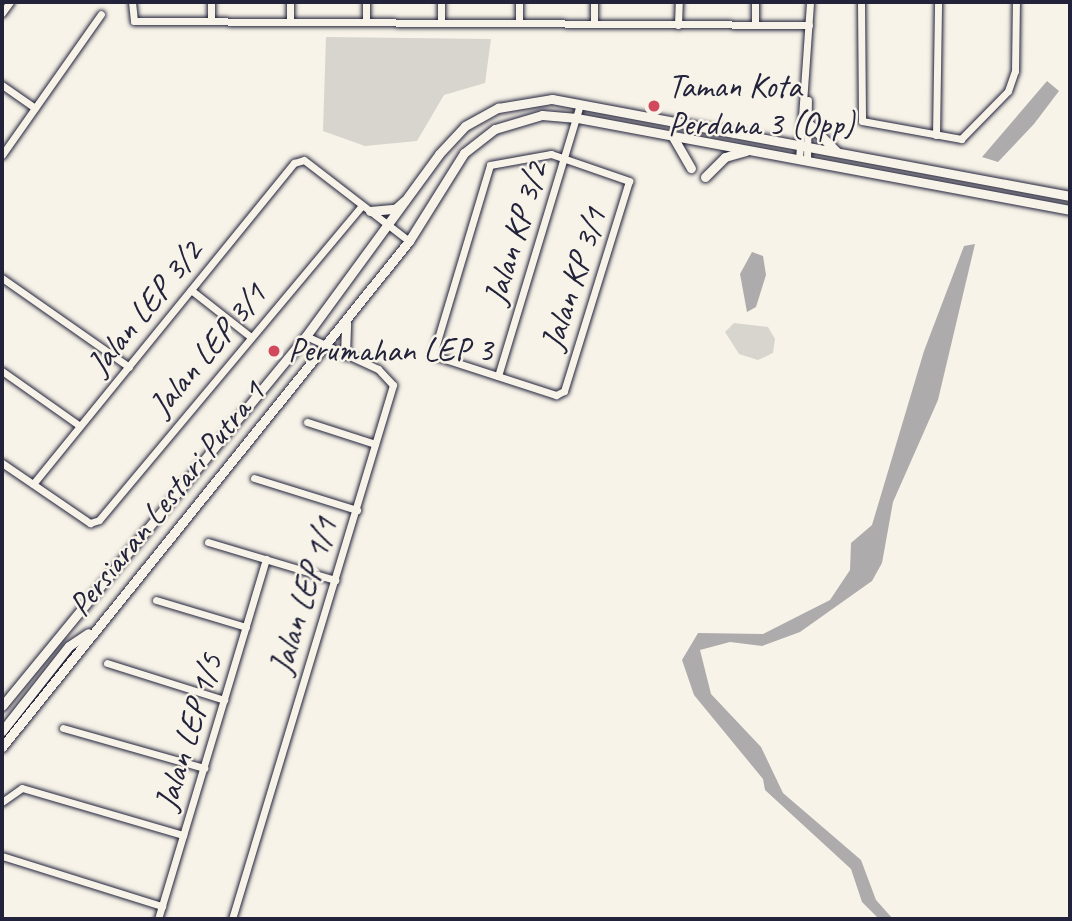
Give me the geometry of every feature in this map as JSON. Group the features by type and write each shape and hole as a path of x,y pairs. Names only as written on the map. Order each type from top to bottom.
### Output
{"street":[{"path":"2,13 10,2"},
{"path":"132,2 134,21 366,19 809,25"},
{"path":"211,2 211,20"},
{"path":"290,2 290,21"},
{"path":"366,2 366,19"},
{"path":"441,2 441,20"},
{"path":"519,2 519,22"},
{"path":"594,2 594,22"},
{"path":"678,2 678,25"},
{"path":"755,2 755,25"},
{"path":"803,161 810,2"},
{"path":"862,2 860,114 871,126 961,139 1008,91 1015,71 1016,2"},
{"path":"936,135 938,2"},
{"path":"2,155 101,14"},
{"path":"2,85 35,108"},
{"path":"804,146 810,125 806,89"},
{"path":"366,208 395,209 419,184 465,125 498,108 552,99 1070,196"},
{"name":"Jalan KP 3/2","path":"498,376 580,104"},
{"name":"Persiaran Lestari Putra 1","path":"2,747 97,625 409,241 464,153 495,129 542,115 577,118 1070,209"},
{"path":"810,125 838,152"},
{"path":"673,136 691,168"},
{"path":"705,177 725,157 747,151"},
{"name":"Jalan KP 3/1","path":"564,158 623,176 629,190 564,391 556,395 498,376 433,355 489,165 498,159 564,158"},
{"name":"Jalan LEP 3/2","path":"33,484 294,163 304,160 366,208"},
{"name":"Persiaran Lestari Putra 1","path":"2,706 306,336 391,228 419,184"},
{"path":"366,208 409,241"},
{"name":"Jalan LEP 3/1","path":"33,484 90,523 99,520 251,337 366,208"},
{"path":"2,278 129,367"},
{"path":"191,290 251,337"},
{"path":"345,355 348,318"},
{"name":"Jalan LEP 1/1","path":"232,919 393,385 384,372 306,336"},
{"path":"2,371 80,426"},
{"path":"307,422 375,444"},
{"path":"2,463 33,484"},
{"path":"254,478 356,510"},
{"path":"208,542 335,580"},
{"name":"Jalan LEP 1/5","path":"158,919 266,559"},
{"path":"156,600 246,627"},
{"path":"2,731 69,646 97,625"},
{"path":"107,663 224,700"},
{"path":"63,727 204,768"},
{"path":"2,802 15,789 183,835"},
{"path":"2,856 162,906"}],"shaded area":[{"path":"326,37 491,39 485,83 444,95 417,141 365,146 323,131"},
{"path":"1047,81 1059,91 1034,124 998,162 982,157"},
{"path":"975,244 938,400 893,502 882,563 872,581 800,632 762,646 730,642 700,650 711,694 761,747 783,793 861,860 876,900 893,919 879,919 862,902 851,869 765,790 763,779 694,695 682,660 698,633 763,634 830,600 850,570 851,543 872,525 924,351 964,246"},
{"path":"752,252 763,256 766,275 756,307 747,312 740,274"},
{"path":"734,323 768,327 775,339 773,353 758,360 739,354 725,332"}],"place":[{"name":"Taman Kota Perdana 3 (Opp)","path":"654,106"},
{"name":"Perumahan LEP 3","path":"274,351"}]}
